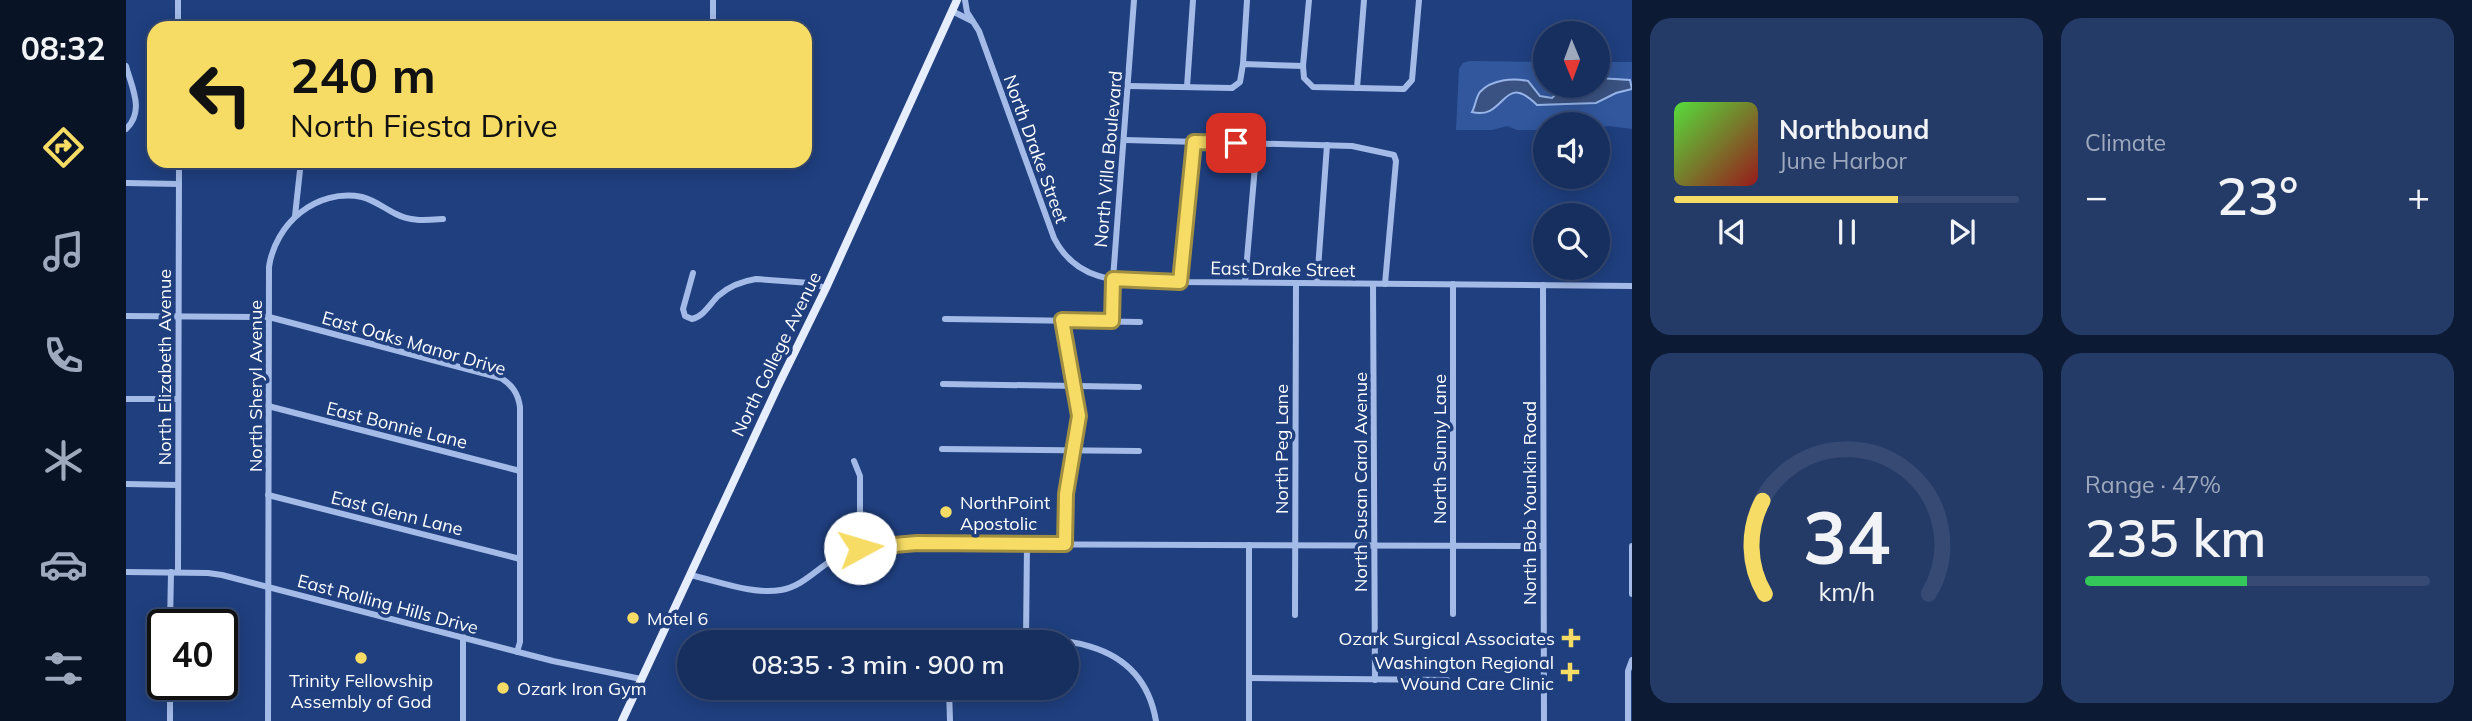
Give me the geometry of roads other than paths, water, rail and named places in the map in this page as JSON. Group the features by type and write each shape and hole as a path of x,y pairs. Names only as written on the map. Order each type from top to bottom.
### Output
{"main road":[{"name":"North College Avenue","path":"622,721 826,288 957,0"}],"street":[{"path":"178,0 178,21"},
{"path":"713,0 713,21"},
{"name":"North Drake Street","path":"965,0 967,12 979,31 1057,245 1078,267 1113,279"},
{"name":"North Villa Boulevard","path":"1112,321 1134,0"},
{"path":"1187,87 1193,0"},
{"path":"1128,86 1233,88 1240,82 1243,64 1247,0"},
{"path":"1309,0 1303,66 1304,78 1309,85 1399,90 1408,87 1412,80 1419,0"},
{"path":"1357,88 1364,0"},
{"path":"952,11 974,22"},
{"path":"1243,64 1303,66"},
{"path":"126,66 137,106 133,120 126,129"},
{"path":"1125,140 1327,145 1360,147 1394,155 1396,161 1385,284"},
{"path":"1180,282 1194,142"},
{"path":"1245,282 1257,143"},
{"path":"1317,283 1327,145"},
{"name":"North Elizabeth Avenue","path":"171,609 178,485 178,168"},
{"path":"295,216 300,168"},
{"path":"126,183 179,184"},
{"name":"North Sheryl Avenue","path":"268,721 270,257 277,240 295,216 316,203 350,196 376,202 409,219 443,219"},
{"path":"693,273 683,309 685,316 692,319 701,316 720,294 747,281 756,279 810,283 826,288"},
{"name":"East Drake Street","path":"1113,279 1632,286"},
{"name":"North Peg Lane","path":"1295,615 1296,283"},
{"name":"North Susan Carol Avenue","path":"1373,284 1375,680"},
{"name":"North Sunny Lane","path":"1453,284 1453,614"},
{"name":"North Bob Younkin Road","path":"1543,285 1544,721"},
{"name":"East Oaks Manor Drive","path":"126,316 268,317 506,381 515,390 519,402 520,642 517,652"},
{"path":"945,318 1140,322"},
{"path":"1062,320 1079,424 1066,494 1065,544"},
{"path":"943,384 1139,387"},
{"path":"126,399 178,399"},
{"name":"East Bonnie Lane","path":"268,406 520,471"},
{"path":"942,449 1139,452"},
{"path":"855,461 860,476 860,548"},
{"path":"126,484 178,485"},
{"name":"East Glenn Lane","path":"268,495 520,559"},
{"path":"1026,630 1027,543"},
{"path":"690,575 756,590 780,590 793,587 834,559 860,548 909,544 1543,547"},
{"path":"1249,721 1250,545"},
{"path":"1632,546 1632,594"},
{"name":"East Rolling Hills Drive","path":"126,572 208,573 517,652 641,680"},
{"path":"463,637 463,721"},
{"path":"1079,643 1099,648 1117,657 1143,685 1156,721"},
{"path":"1628,721 1628,671 1632,660"},
{"path":"1250,678 1447,680"},
{"path":"170,700 170,721"},
{"path":"949,700 950,721"}],"place":[{"name":"NorthPoint Apostolic","path":"946,512"},
{"name":"Motel 6","path":"633,618"},
{"name":"Ozark Surgical Associates","path":"1571,638"},
{"name":"Trinity Fellowship Assembly of God","path":"361,658"},
{"name":"Washington Regional Wound Care Clinic","path":"1570,672"},
{"name":"Ozark Iron Gym","path":"503,688"}]}
